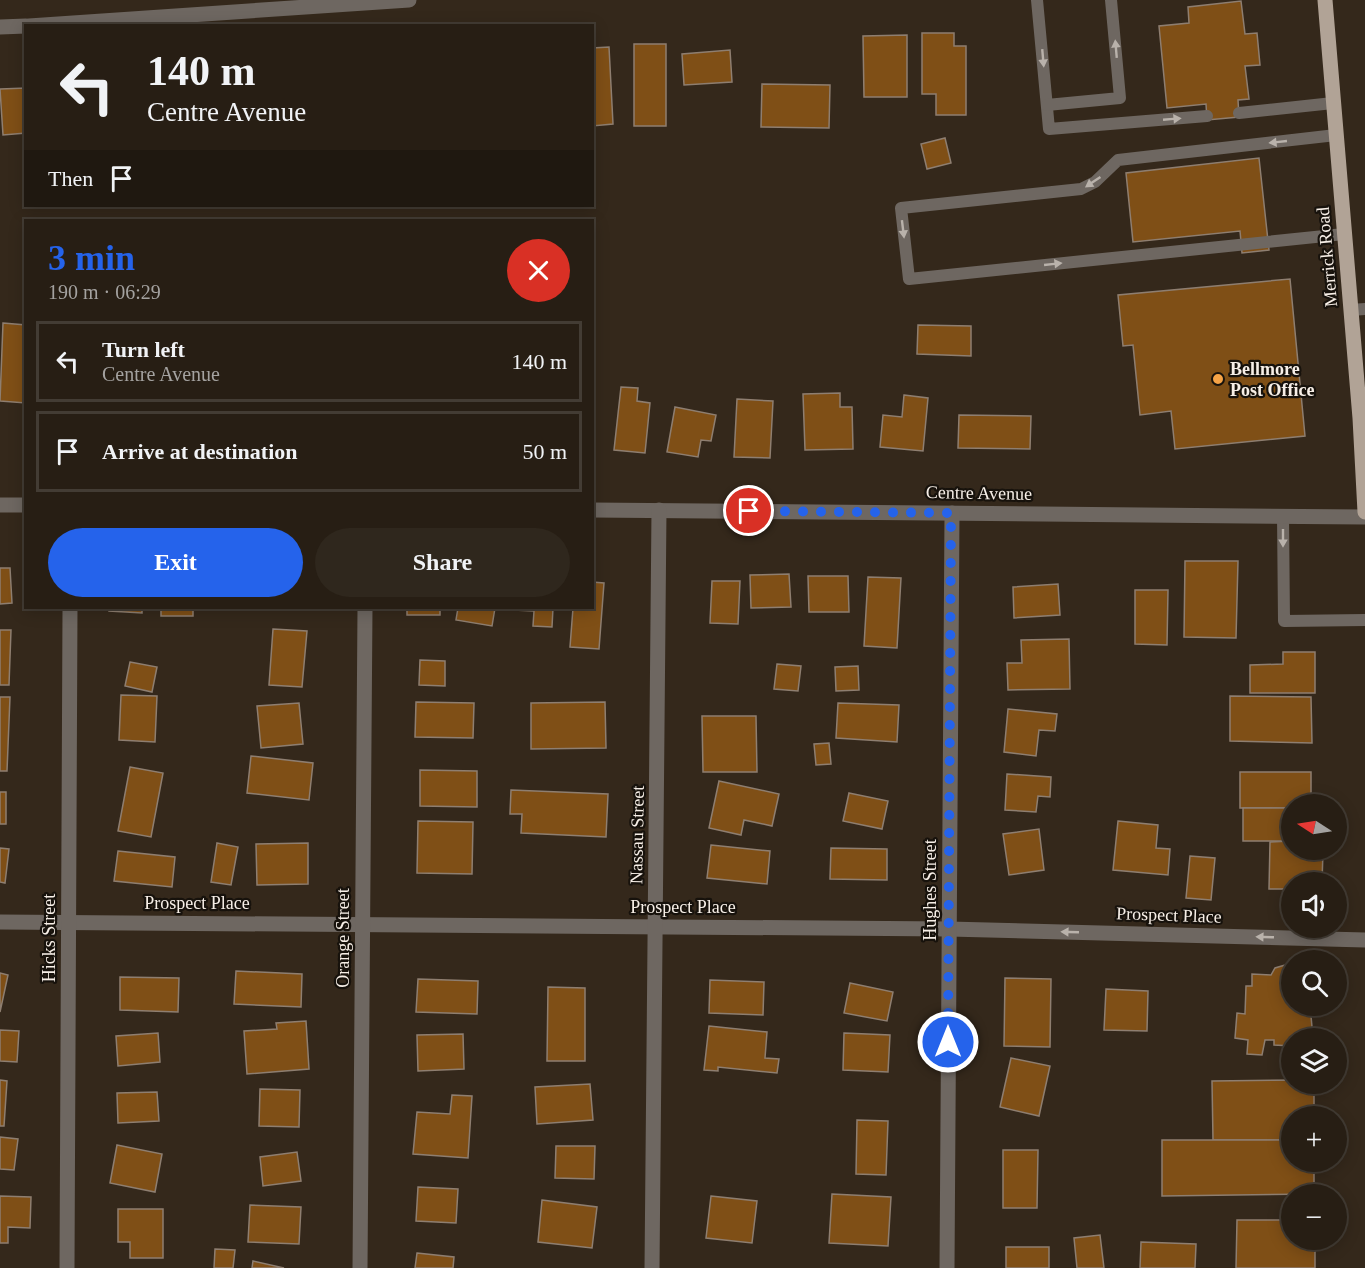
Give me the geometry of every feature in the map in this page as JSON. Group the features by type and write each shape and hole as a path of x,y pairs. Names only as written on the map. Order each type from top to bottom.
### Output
{"main road":[{"name":"Merrick Road","path":"1325,0 1344,234 1358,309 1365,512"}],"street":[{"path":"56,24 409,0"},
{"path":"0,27 24,26"},
{"path":"0,505 24,505"},
{"name":"Centre Avenue","path":"594,510 1365,517"},
{"name":"Nassau Street","path":"652,1268 659,510"},
{"name":"Hughes Street","path":"946,1268 951,513"},
{"name":"Hicks Street","path":"67,1268 70,609"},
{"name":"Orange Street","path":"360,1268 365,609"},
{"name":"Prospect Place","path":"0,922 949,929 1365,940"}],"lane":[{"path":"1037,0 1049,129 1207,116"},
{"path":"1047,105 1120,98 1111,0"},
{"path":"1239,113 1333,104"},
{"path":"1336,135 1118,159 1095,182 1081,189 901,208 909,279 1344,234"},
{"path":"1283,516 1284,621 1365,620"}],"building":[{"path":"1241,1 1245,34 1257,33 1260,65 1245,66 1249,99 1238,100 1239,117 1207,120 1206,104 1167,108 1159,26 1189,23 1188,7"},
{"path":"922,33 954,33 954,46 966,46 966,115 936,115 936,94 922,94"},
{"path":"907,35 907,97 864,97 863,36"},
{"path":"634,44 666,44 666,126 634,126"},
{"path":"609,47 613,124 594,126 594,48"},
{"path":"730,50 732,82 684,85 682,54"},
{"path":"762,84 830,85 829,128 761,127"},
{"path":"24,88 24,133 3,135 0,89"},
{"path":"945,138 951,163 927,169 921,144"},
{"path":"1259,158 1269,250 1242,253 1240,231 1133,242 1126,173"},
{"name":"Bellmore Post Office","path":"1290,279 1305,436 1175,449 1171,411 1140,415 1133,345 1123,346 1118,295"},
{"path":"3,323 24,325 24,403 0,401"},
{"path":"918,325 971,326 971,356 917,354"},
{"path":"621,387 638,388 637,401 650,403 645,453 614,450"},
{"path":"840,393 840,407 852,407 853,449 805,450 803,394"},
{"path":"904,395 928,398 923,451 880,447 883,415 902,417"},
{"path":"737,399 773,401 770,458 734,457"},
{"path":"675,407 716,415 711,441 701,440 698,457 667,452"},
{"path":"959,415 1031,416 1030,449 958,448"},
{"path":"1185,561 1238,561 1236,638 1184,637"},
{"path":"0,568 10,568 12,603 0,604"},
{"path":"789,574 791,607 751,608 750,575"},
{"path":"808,576 848,576 849,612 809,612"},
{"path":"868,577 901,578 897,648 864,646"},
{"path":"712,581 740,581 738,624 710,623"},
{"path":"594,582 604,583 599,649 570,647 573,609 594,609"},
{"path":"1058,584 1060,615 1014,618 1013,587"},
{"path":"1135,590 1168,590 1167,645 1135,644"},
{"path":"109,609 142,609 142,613 109,611"},
{"path":"161,609 193,609 193,616 161,616"},
{"path":"407,609 440,609 440,615 407,615"},
{"path":"458,609 495,609 492,626 456,620"},
{"path":"553,609 552,627 533,626 534,611 514,610"},
{"path":"273,629 307,631 302,687 269,685"},
{"path":"0,630 11,630 9,685 0,685"},
{"path":"1069,639 1070,689 1008,690 1007,663 1022,663 1021,640"},
{"path":"1283,652 1315,652 1315,693 1250,693 1250,665 1283,664"},
{"path":"420,660 445,661 445,686 419,685"},
{"path":"130,662 157,667 152,692 125,686"},
{"path":"777,664 801,666 798,691 774,689"},
{"path":"858,666 859,690 836,691 835,667"},
{"path":"121,695 157,696 155,742 119,740"},
{"path":"1230,696 1311,697 1312,743 1230,741"},
{"path":"0,697 10,697 7,771 0,771"},
{"path":"416,702 474,703 473,738 415,737"},
{"path":"605,702 606,748 531,749 531,703"},
{"path":"299,703 303,744 261,748 257,706"},
{"path":"838,703 899,705 897,742 836,738"},
{"path":"1008,709 1057,714 1055,731 1039,730 1036,756 1004,752"},
{"path":"702,716 756,716 757,772 703,772"},
{"path":"829,743 831,764 816,765 814,744"},
{"path":"251,756 313,763 309,800 247,793"},
{"path":"130,767 163,773 151,837 118,831"},
{"path":"420,770 477,771 477,807 420,806"},
{"path":"1240,772 1311,772 1311,794 1281,794 1281,808 1240,808"},
{"path":"1007,774 1051,777 1050,797 1038,796 1036,812 1005,810"},
{"path":"719,781 779,794 772,826 744,820 741,835 709,828"},
{"path":"511,790 608,794 606,837 521,833 522,814 510,814"},
{"path":"0,792 6,792 6,824 0,824"},
{"path":"849,793 888,801 882,829 843,821"},
{"path":"1243,808 1281,808 1281,841 1243,841"},
{"path":"418,821 473,822 472,874 417,873"},
{"path":"1118,821 1158,825 1156,848 1170,849 1168,875 1113,870"},
{"path":"1039,829 1044,870 1009,875 1003,834"},
{"path":"1270,842 1281,842 1281,860 1323,860 1322,872 1281,872 1281,889 1269,889"},
{"path":"217,843 238,847 231,885 211,882"},
{"path":"308,843 308,884 257,885 256,844"},
{"path":"711,845 770,851 767,884 707,878"},
{"path":"0,848 9,849 5,883 0,882"},
{"path":"831,848 887,849 887,880 830,879"},
{"path":"118,851 175,857 172,887 114,881"},
{"path":"1190,856 1215,858 1211,900 1186,898"},
{"path":"1281,966 1281,1016 1311,1016 1312,1028 1281,1028 1281,1045 1274,1045 1274,1040 1265,1040 1262,1055 1247,1054 1248,1040 1235,1038 1237,1013 1245,1014 1246,986 1252,986 1252,974 1271,975 1275,968"},
{"path":"236,971 302,974 301,1007 234,1004"},
{"path":"0,973 8,975 0,1012"},
{"path":"120,977 179,978 178,1012 120,1010"},
{"path":"1005,978 1051,979 1050,1047 1004,1046"},
{"path":"418,979 478,981 477,1014 416,1012"},
{"path":"710,980 764,982 763,1015 709,1013"},
{"path":"850,983 893,992 887,1021 844,1013"},
{"path":"548,987 585,988 585,1061 547,1061"},
{"path":"1106,989 1148,991 1147,1031 1104,1030"},
{"path":"306,1021 309,1069 247,1074 244,1031 277,1029 276,1023"},
{"path":"709,1026 767,1032 765,1058 779,1059 777,1073 718,1067 718,1071 704,1070"},
{"path":"0,1030 19,1031 17,1062 0,1061"},
{"path":"158,1033 160,1062 118,1066 116,1036"},
{"path":"844,1033 890,1035 888,1072 843,1070"},
{"path":"463,1034 464,1069 418,1071 417,1035"},
{"path":"1011,1058 1050,1066 1039,1116 1000,1107"},
{"path":"0,1080 7,1081 4,1126 0,1126"},
{"path":"1281,1080 1281,1094 1314,1094 1314,1106 1281,1106 1281,1140 1213,1140 1212,1081"},
{"path":"590,1084 593,1120 537,1124 535,1087"},
{"path":"260,1089 300,1090 299,1127 259,1126"},
{"path":"157,1092 159,1121 118,1123 117,1093"},
{"path":"452,1095 472,1096 468,1158 413,1154 417,1112 450,1114"},
{"path":"857,1120 888,1121 886,1175 856,1174"},
{"path":"0,1137 18,1139 14,1170 0,1169"},
{"path":"1162,1140 1281,1140 1281,1172 1314,1172 1314,1184 1281,1184 1281,1194 1162,1196"},
{"path":"117,1145 162,1154 155,1192 110,1183"},
{"path":"556,1146 595,1146 594,1179 555,1178"},
{"path":"1003,1150 1038,1150 1037,1208 1003,1208"},
{"path":"297,1152 301,1181 263,1186 260,1157"},
{"path":"418,1187 458,1189 456,1223 416,1221"},
{"path":"832,1194 891,1197 888,1246 829,1243"},
{"path":"0,1196 31,1197 30,1228 8,1227 8,1243 0,1243"},
{"path":"711,1196 757,1201 752,1243 706,1238"},
{"path":"542,1200 597,1207 592,1248 538,1242"},
{"path":"250,1205 301,1207 299,1244 248,1242"},
{"path":"118,1209 163,1209 163,1258 130,1258 130,1242 118,1242"},
{"path":"1237,1220 1281,1220 1281,1250 1315,1250 1315,1268 1236,1268"},
{"path":"1100,1235 1104,1268 1077,1268 1074,1238"},
{"path":"1141,1242 1196,1244 1195,1268 1140,1268"},
{"path":"1006,1247 1049,1247 1049,1268 1006,1268"},
{"path":"215,1249 235,1250 233,1268 214,1268"},
{"path":"417,1253 454,1257 453,1268 415,1268"},
{"path":"253,1261 284,1268 252,1268"}],"place":[{"name":"Bellmore Post Office","path":"1218,379"}],"route":[{"path":"749,511 951,513 948,1042"}]}
